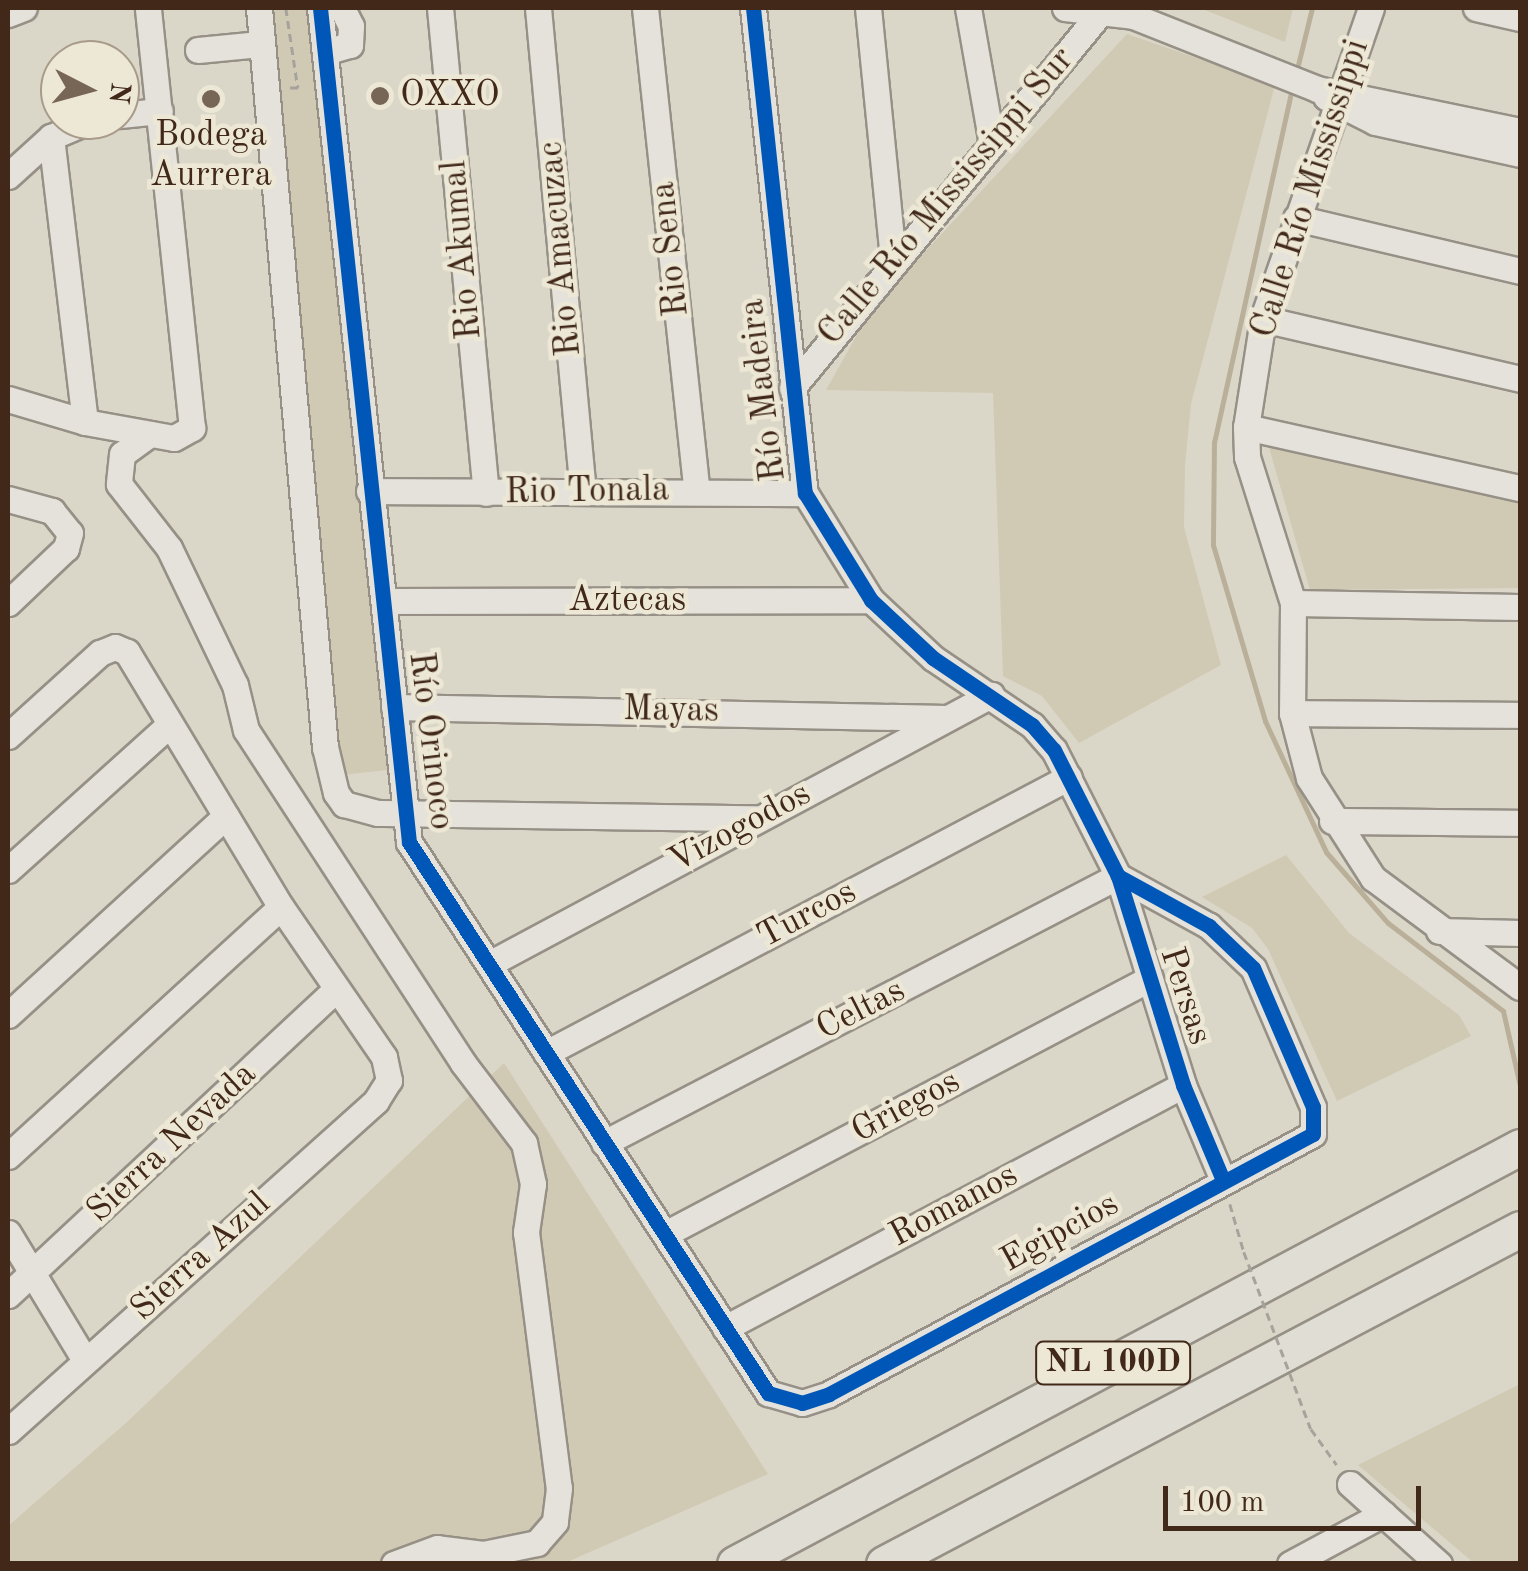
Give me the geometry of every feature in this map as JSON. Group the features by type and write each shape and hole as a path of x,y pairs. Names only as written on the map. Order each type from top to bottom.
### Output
{"highway":[{"name":"NL 100D","path":"736,1564 1506,1155"},
{"name":"NL 100D","path":"884,1564 1515,1231"}],"street":[{"path":"8,14 24,8"},
{"path":"8,399 86,422 150,434 182,438 192,428 148,8"},
{"name":"Río Orinoco","path":"259,8 330,773 344,804 404,814"},
{"name":"Río Orinoco","path":"320,8 408,842 768,1393 812,1401"},
{"path":"325,52 350,46 352,26 342,8"},
{"name":"Rio Akumal","path":"440,8 486,493"},
{"name":"Rio Amacuzac","path":"538,8 583,491"},
{"name":"Rio Sena","path":"645,8 696,491"},
{"name":"Río Madeira","path":"753,8 805,493 871,600 933,658 1032,725 1069,777"},
{"path":"868,8 893,258"},
{"path":"968,8 992,144"},
{"path":"1065,8 1129,12 1325,92 1375,122 1520,154"},
{"name":"Calle Río Mississippi","path":"1371,8 1325,92 1296,218 1263,319 1246,426 1260,508 1293,603 1292,713 1302,759 1332,821 1374,878 1439,932 1520,986"},
{"path":"1476,8 1520,18"},
{"name":"Calle Río Mississippi Sur","path":"792,388 893,258 1101,12"},
{"path":"198,50 260,44"},
{"path":"1325,92 1520,130"},
{"path":"140,113 160,110"},
{"path":"8,176 48,140"},
{"path":"50,140 86,422"},
{"path":"1296,218 1520,271"},
{"path":"1263,319 1520,379"},
{"path":"1246,426 1520,488"},
{"path":"150,434 122,454 119,484 168,548 235,685 246,730 463,1063 524,1142 532,1184 526,1232 559,1488 555,1522 537,1543 484,1554 437,1548 394,1564"},
{"name":"Rio Tonala","path":"368,491 805,493"},
{"path":"8,498 52,511 70,533 66,548 8,603"},
{"name":"Aztecas","path":"384,601 871,600"},
{"path":"1293,603 1520,607"},
{"path":"8,736 108,647 127,652 167,727 336,988"},
{"name":"Vizogodos","path":"490,964 755,818 991,695"},
{"name":"Mayas","path":"394,707 947,718"},
{"path":"1292,713 1520,715"},
{"path":"8,870 167,727"},
{"name":"Persas","path":"1069,777 1118,876 1147,980 1183,1084 1222,1178"},
{"name":"Turcos","path":"546,1053 1069,777"},
{"path":"404,814 755,818"},
{"path":"8,1015 226,816"},
{"path":"1332,821 1520,823"},
{"name":"Egipcios","path":"812,1401 1222,1178 1306,1140 1315,1127 1313,1107 1266,990 1244,958 1209,926 1118,876"},
{"name":"Celtas","path":"604,1143 1118,876"},
{"path":"8,1156 281,907"},
{"path":"1439,932 1520,933"},
{"name":"Griegos","path":"665,1234 1147,980"},
{"name":"Sierra Azul","path":"8,1431 376,1101 389,1080 384,1057 336,988"},
{"name":"Sierra Nevada","path":"8,1295 336,988"},
{"name":"Romanos","path":"724,1328 1183,1084"},
{"path":"8,1234 85,1360"},
{"path":"1350,1484 1439,1564"},
{"path":"1290,1564 1383,1514"}],"path":[{"path":"265,90 298,88 286,8"},
{"path":"1222,1178 1244,1252 1311,1430 1350,1484"}],"shaded area":[{"path":"310,8 387,770 342,775 268,9"},
{"path":"1200,8 1293,8 1285,42"},
{"path":"1127,34 1275,85 1191,404 1185,465 1184,527 1221,665 1079,743 1042,696 1003,676 993,393 826,390 871,310"},
{"path":"1268,444 1520,502 1520,588 1310,590"},
{"path":"1286,855 1349,933 1459,1015 1471,1036 1337,1101 1268,949 1252,928 1202,897"},
{"path":"504,1063 768,1474 565,1563 8,1563 8,1526 127,1422"},
{"path":"1520,1384 1520,1563 1474,1563 1358,1465"}],"waterway":[{"path":"1296,73 1312,8"},
{"path":"1292,88 1214,442 1213,545 1265,721 1326,852 1388,923 1503,1011 1520,1086"}],"cycle path":[{"path":"320,8 409,842 768,1393 802,1403 829,1394 1313,1134 1313,1107 1253,968 1209,926 1118,876"},
{"path":"753,8 805,493 871,600 933,658 1032,725 1054,750 1118,876 1183,1085 1222,1178"}],"place":[{"name":"OXXO","path":"380,96"},
{"name":"Bodega Aurrera","path":"211,99"}]}
